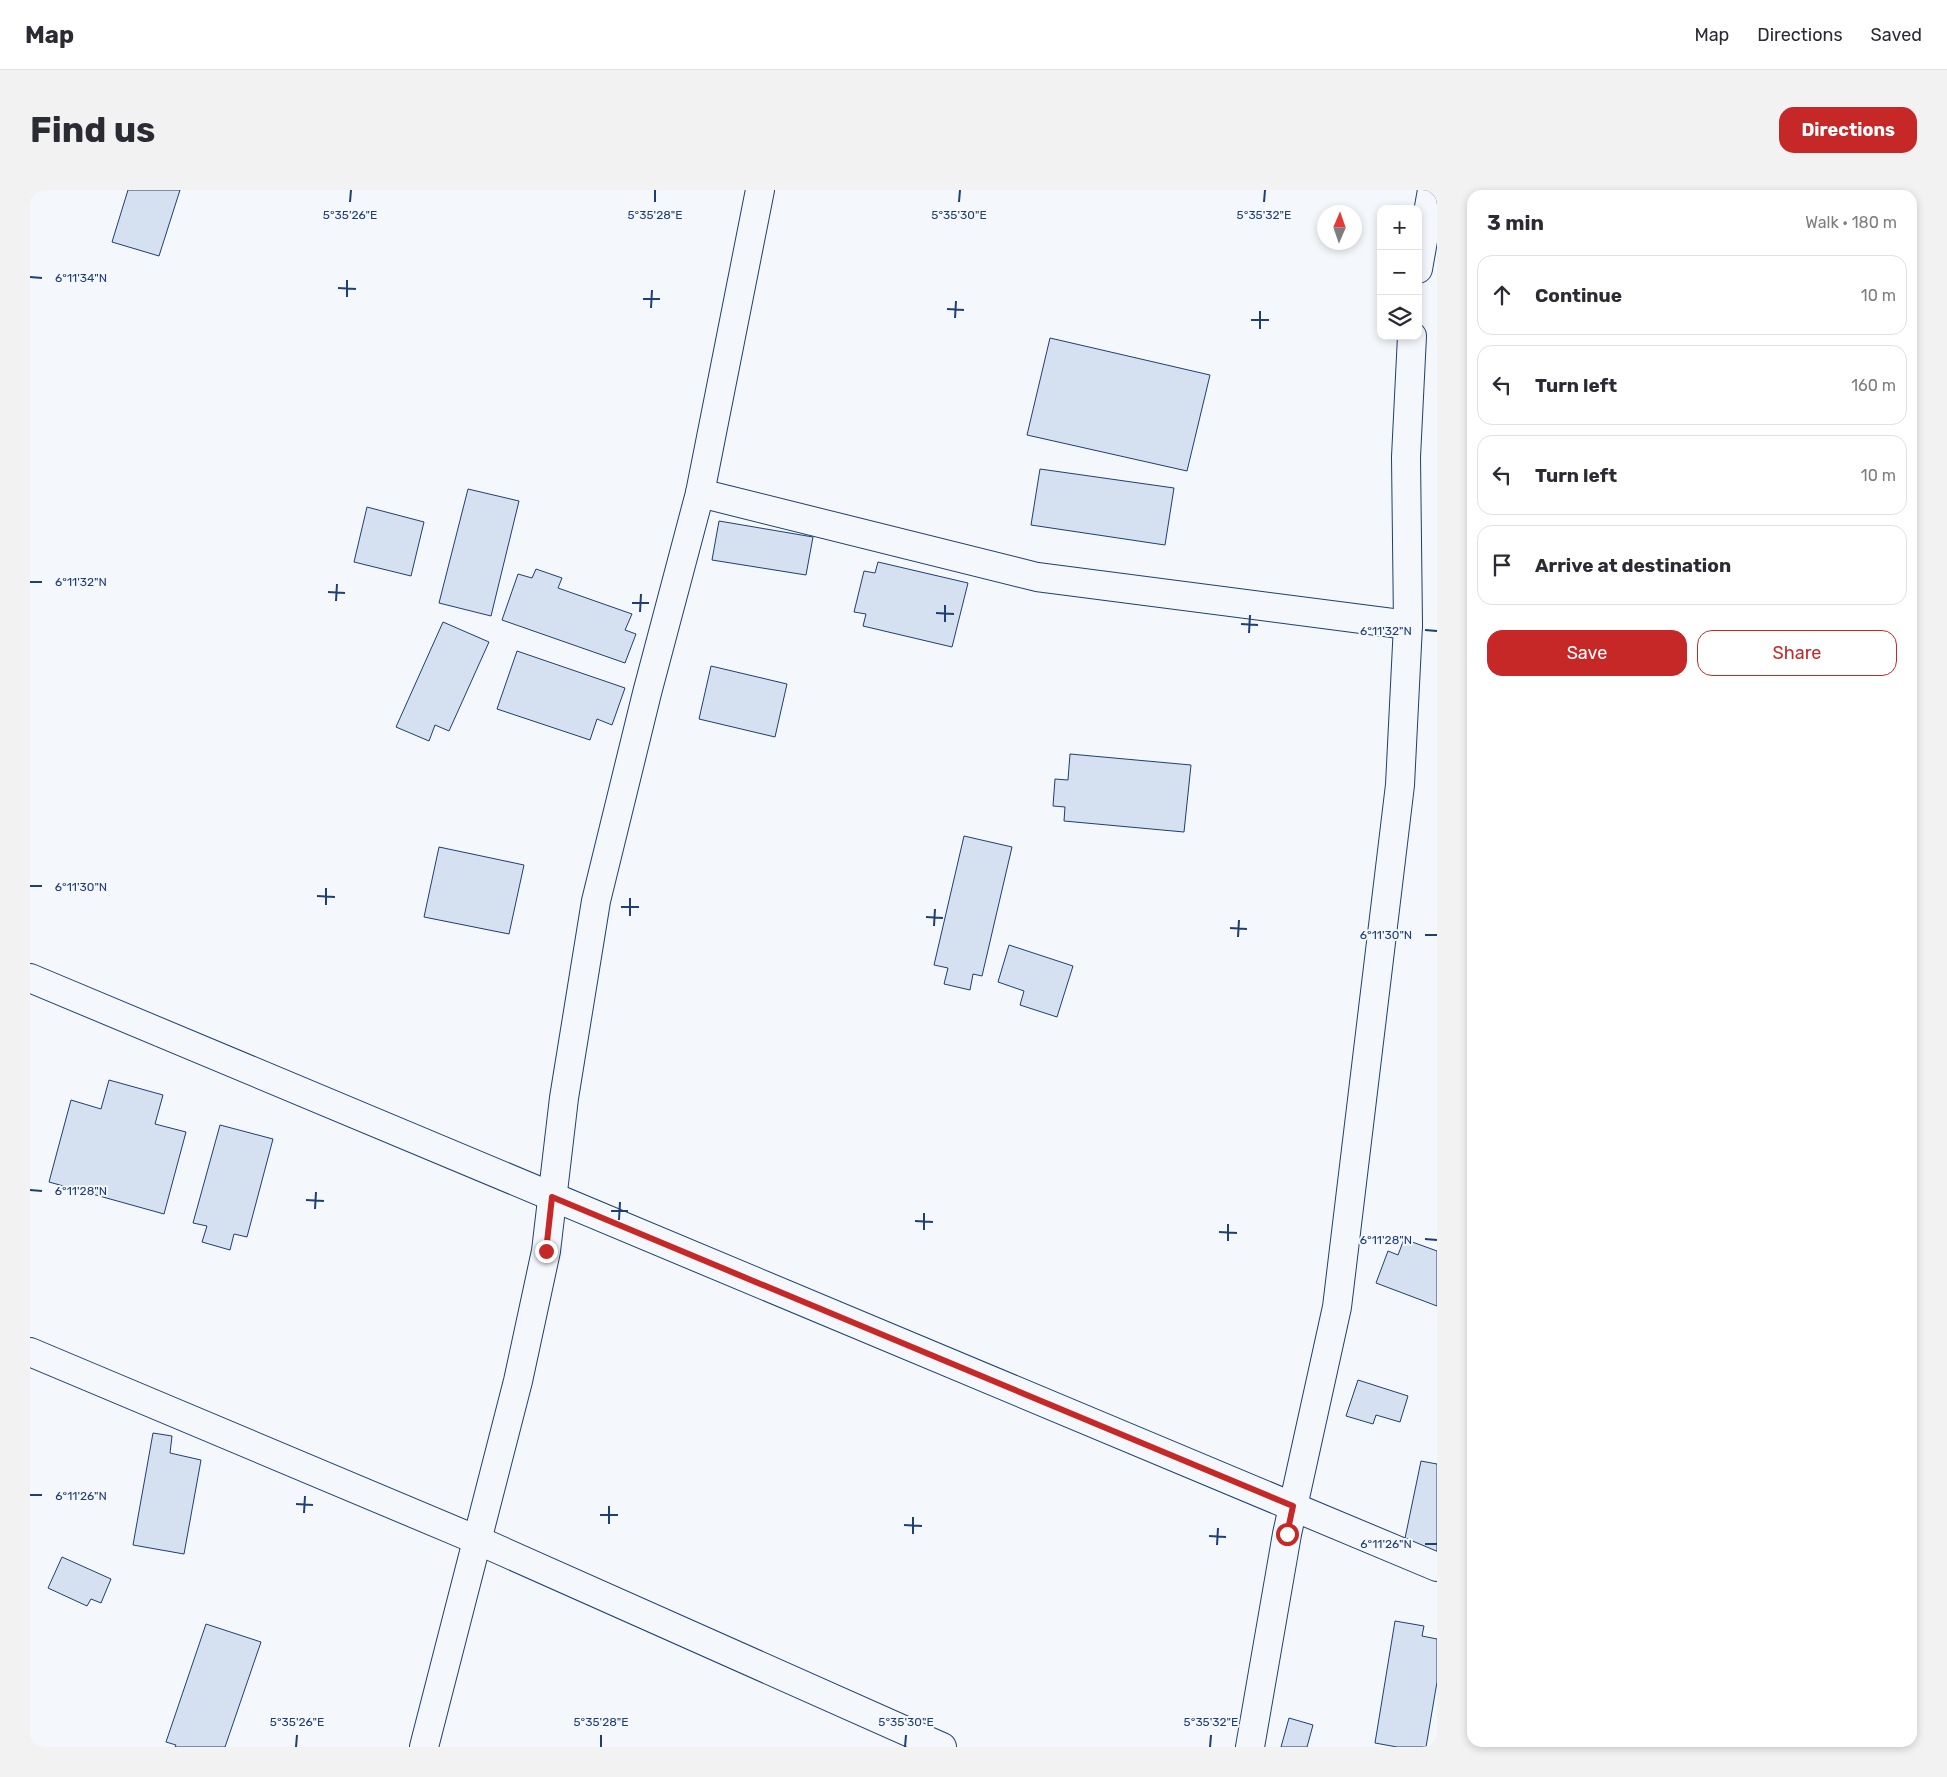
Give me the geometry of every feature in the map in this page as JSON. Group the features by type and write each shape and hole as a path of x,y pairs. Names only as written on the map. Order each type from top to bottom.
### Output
{"street":[{"path":"424,1747 518,1381 546,1251 564,1098 596,901 647,693 700,493 760,190"},
{"path":"1421,250 1432,190"},
{"path":"1250,1747 1293,1506 1337,1307 1400,785 1408,625 1406,457 1412,340"},
{"path":"700,493 1037,578 1408,625"},
{"path":"30,978 1437,1567"},
{"path":"30,1352 477,1540 942,1747"}],"building":[{"path":"128,190 180,190 159,256 112,242"},
{"path":"1050,338 1210,375 1187,471 1027,435"},
{"path":"1040,469 1174,488 1165,545 1031,525"},
{"path":"468,489 519,501 491,616 439,603"},
{"path":"367,507 424,522 411,576 354,562"},
{"path":"719,521 813,537 806,575 712,560"},
{"path":"878,562 968,583 952,647 863,626 866,614 854,612 864,571 875,573"},
{"path":"536,569 562,578 558,588 632,614 625,630 636,634 625,663 502,620 518,574 532,578"},
{"path":"443,622 489,642 449,731 435,725 429,741 396,727"},
{"path":"517,651 625,688 612,725 597,719 590,740 497,709"},
{"path":"711,666 787,684 775,737 699,719"},
{"path":"1070,754 1191,765 1184,832 1064,821 1065,807 1053,806 1055,779 1068,780"},
{"path":"964,836 1012,847 982,976 973,974 970,990 944,984 948,968 934,965"},
{"path":"439,847 524,865 509,934 424,917"},
{"path":"1009,945 1073,966 1057,1017 1020,1005 1024,991 998,982"},
{"path":"109,1080 163,1095 155,1124 186,1132 164,1214 49,1182 71,1100 101,1109"},
{"path":"220,1125 273,1139 247,1237 234,1234 230,1250 202,1242 207,1226 193,1223"},
{"path":"1404,1239 1437,1251 1437,1306 1376,1283 1388,1251 1398,1255"},
{"path":"1358,1380 1408,1396 1400,1422 1376,1415 1373,1424 1346,1416"},
{"path":"153,1433 172,1436 170,1453 201,1460 184,1554 133,1545"},
{"path":"1421,1461 1437,1464 1437,1555 1403,1548"},
{"path":"62,1557 111,1579 101,1603 91,1599 87,1606 48,1588"},
{"path":"1395,1621 1424,1626 1422,1636 1437,1639 1437,1682 1426,1747 1397,1747 1375,1743"},
{"path":"206,1624 261,1642 225,1747 175,1747 176,1745 166,1742"},
{"path":"1289,1718 1313,1725 1307,1747 1281,1747"}],"route":[{"path":"546,1251 552,1197 1293,1506 1287,1534"}]}
